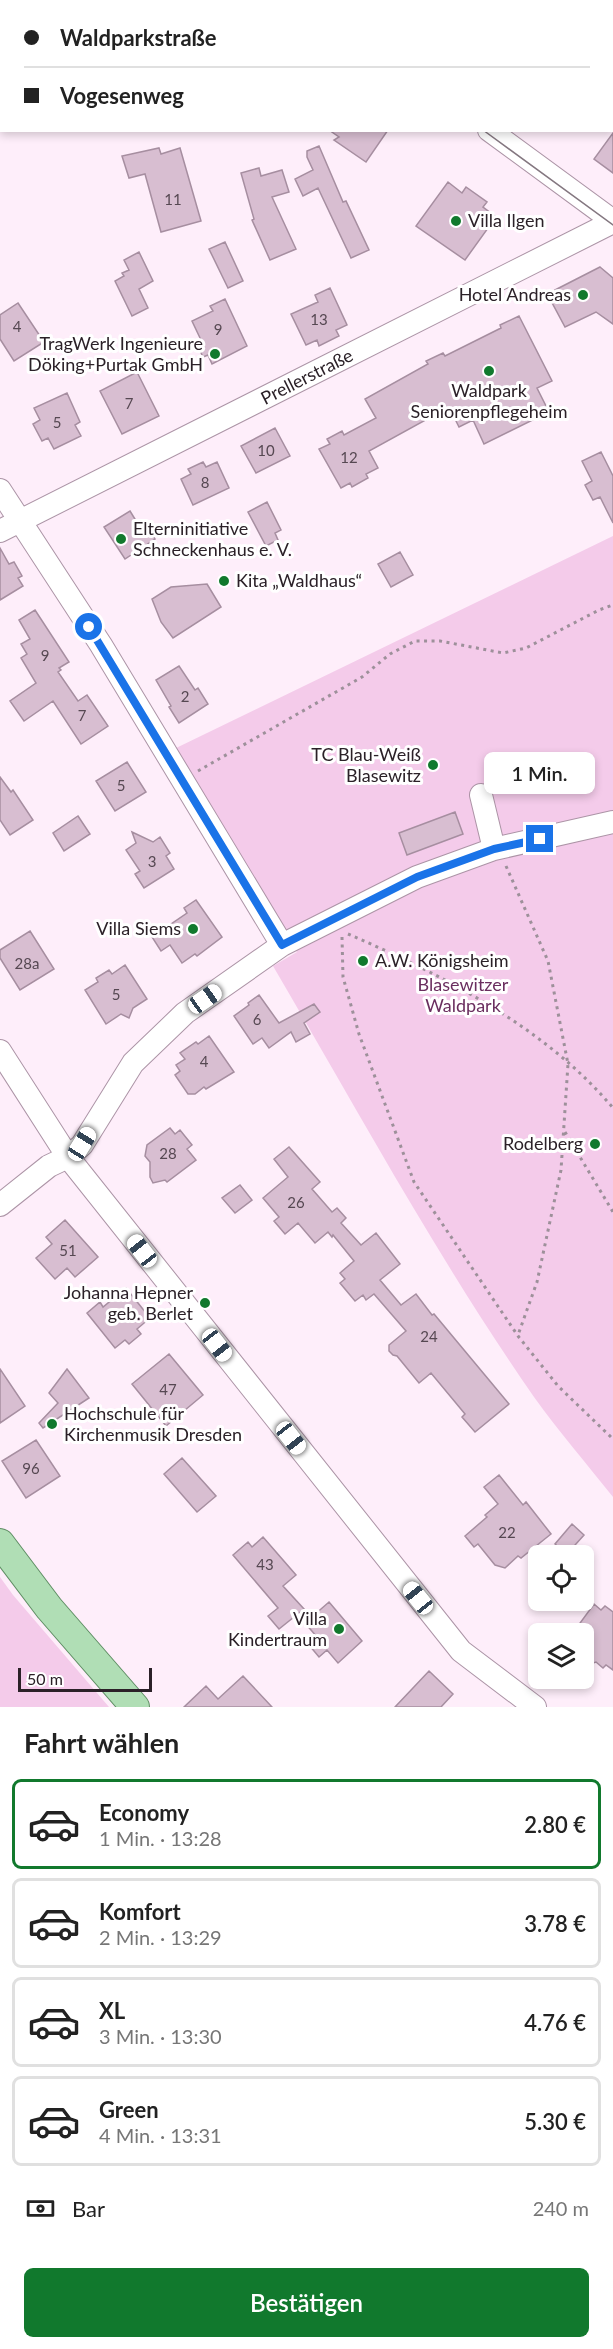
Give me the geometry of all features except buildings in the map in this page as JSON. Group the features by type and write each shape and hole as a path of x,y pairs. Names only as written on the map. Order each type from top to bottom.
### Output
{"main road":[{"path":"0,1543 49,1608 135,1707"}],"street":[{"path":"492,132 613,221"},
{"name":"Prellerstraße","path":"0,531 613,221"},
{"path":"0,490 101,645 282,945"},
{"path":"481,795 496,849"},
{"path":"0,1206 49,1166 68,1156 82,1144 133,1063 185,1013 282,945 417,877 496,849 613,822"},
{"path":"0,1051 68,1156 461,1651 535,1707"}],"path":[{"path":"183,779 362,677 390,654 415,641 440,641 503,653 526,648 613,605"},
{"path":"496,849 548,961 568,1064 561,1170 537,1282 518,1336"},
{"path":"613,1108 568,1064 529,1032 472,995 412,962 341,931 343,977 359,1034 414,1182 518,1336 558,1386 613,1439"},
{"path":"565,1131 613,1212"}],"green space":[{"name":"Blasewitzer Waldpark","path":"613,536 613,1497 534,1397 465,1292 399,1184 273,966 297,952 174,749"},
{"path":"0,1577 13,1595 109,1707 0,1707"}],"tram line":[{"path":"486,132 613,225"}],"place":[{"name":"Villa Ilgen","path":"456,221"},
{"name":"Hotel Andreas","path":"583,295"},
{"name":"TragWerk Ingenieure Döking+Purtak GmbH","path":"215,354"},
{"name":"Waldpark Seniorenpflegeheim","path":"489,371"},
{"name":"Elterninitiative Schneckenhaus e. V.","path":"121,539"},
{"name":"Kita „Waldhaus“","path":"224,581"},
{"name":"TC Blau-Weiß Blasewitz","path":"433,765"},
{"name":"Villa Siems","path":"193,929"},
{"name":"A.W. Königsheim","path":"363,961"},
{"name":"Rodelberg","path":"595,1144"},
{"name":"Johanna Hepner geb. Berlet","path":"205,1303"},
{"name":"Hochschule für Kirchenmusik Dresden","path":"52,1424"},
{"name":"Villa Kindertraum","path":"339,1629"}],"route":[{"path":"89,627 282,945 417,877 494,849 540,839"}]}
